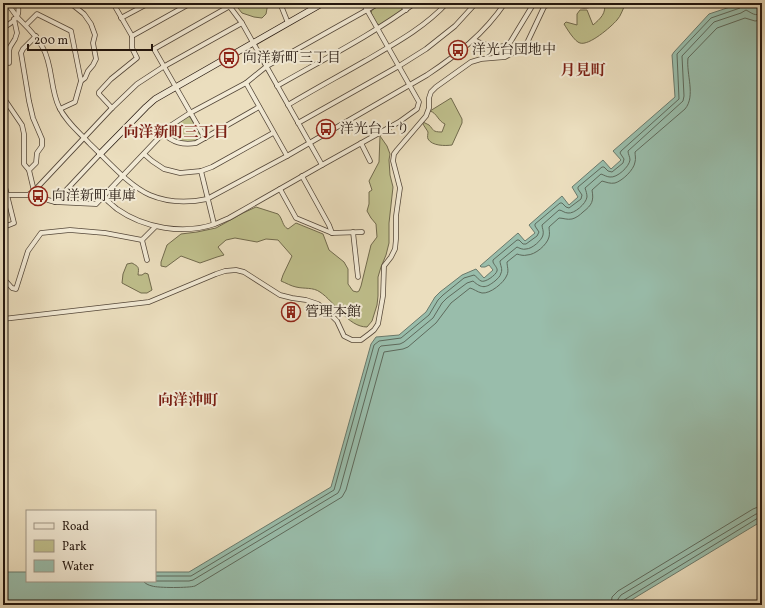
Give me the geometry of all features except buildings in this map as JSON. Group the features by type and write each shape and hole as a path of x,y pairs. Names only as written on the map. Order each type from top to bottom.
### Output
{"street":[{"path":"7,3 16,18 26,25 36,36 44,49 48,59 54,94 60,109 69,123 123,176 136,186 150,195 164,200 180,202 196,201 207,198 287,156 410,86 441,66 474,40 488,26 505,3"},
{"path":"9,64 10,47 17,36 16,18 18,14 18,3"},
{"path":"65,3 71,4 84,14 92,24 95,35 93,43 96,59 85,78 81,81"},
{"path":"112,108 99,94 99,92 111,79 137,58 132,48 132,36 113,3"},
{"path":"122,18 149,3"},
{"path":"132,36 191,3"},
{"path":"280,3 288,23"},
{"path":"55,202 155,98 323,3"},
{"path":"103,197 118,209 133,218 155,227 190,229 214,224 229,218 399,122 417,109 419,102 363,3"},
{"path":"3,97 22,125 24,134 24,164 29,170 34,191 48,200 55,202 96,204 170,126 190,113 246,83 267,66 379,3"},
{"path":"401,3 406,10"},
{"path":"277,86 378,29 415,3"},
{"path":"288,105 415,31 447,3"},
{"path":"298,124 426,49 455,26 476,3"},
{"path":"474,40 479,43 498,47 506,46 512,42 534,3"},
{"path":"3,319 149,302 216,274 236,270 244,272 280,295 318,304 337,322 344,336 352,340 361,340 374,330 378,324 383,296 383,270 395,249 396,216 400,188 393,164 394,154 426,116 429,108 429,98 431,92 436,87 471,62 476,60 505,57 522,48 527,43 544,7 550,3"},
{"path":"570,3 585,6 595,3"},
{"path":"205,138 154,49 228,5 242,23 322,165"},
{"path":"26,25 37,14 71,31 81,81 75,102 60,109"},
{"path":"3,28 16,18"},
{"path":"5,195 28,195 34,191 112,108 137,84 163,67 242,23"},
{"path":"29,170 36,164 37,153 42,146 42,139 33,118 21,53 36,36"},
{"path":"246,83 287,156"},
{"path":"164,133 172,141 178,143 196,143 259,107"},
{"path":"144,154 164,169 180,173 201,171 212,167 273,133"},
{"path":"361,143 370,161"},
{"path":"201,171 214,224"},
{"path":"302,176 332,233"},
{"path":"3,179 5,195 14,223 3,227"},
{"path":"280,189 296,218 332,233 362,232"},
{"path":"142,240 155,227"},
{"path":"3,278 12,288 16,289 28,251 41,233 70,230 105,233 142,240"},
{"path":"353,232 358,277"},
{"path":"142,240 147,260"}],"green space":[{"path":"234,3 268,3 266,14 262,18 242,13"},
{"path":"383,3 399,3 403,10 380,25 377,24 371,13 372,10"},
{"path":"604,3 626,3 618,18 605,31 589,42 578,42 571,35 564,24 566,22 577,25 577,14 580,10 587,10 593,25 604,13"},
{"path":"451,98 462,119 462,123 452,145 432,143 428,139 428,132 423,122 435,131 442,132 445,124 430,111"},
{"path":"188,116 201,136 200,138 191,142 173,139 167,131"},
{"path":"380,136 387,146 390,154 390,175 393,187 389,223 389,243 378,277 377,305 372,321 367,327 360,326 348,319 326,296 317,290 294,287 281,281 292,256 278,240 266,239 257,242 235,238 226,240 218,247 224,255 200,263 181,256 166,267 161,266 167,245 181,234 216,228 256,207 278,214 288,229 296,223 323,234 329,250 344,262 348,269 348,284 353,291 359,291 371,245 377,237 376,224 367,211 369,204 369,192 372,190 369,181 379,162"},
{"path":"132,263 138,268 138,275 145,273 148,274 152,290 147,293 141,293 122,283 123,274 127,264"}],"water":[{"path":"742,3 753,3 756,7 759,3 762,3 762,521 623,605 3,605 3,572 26,572 26,582 156,582 156,572 189,572 331,487 371,344 376,337 399,335 426,312 435,297 440,292 462,275 476,269 484,278 493,270 489,265 485,267 480,266 518,233 525,241 535,233 529,225 562,196 569,205 578,197 572,187 603,160 611,169 621,160 613,151 675,97 672,55 709,14"}],"place":[{"name":"洋光台団地中","path":"458,50"},
{"name":"向洋新町三丁目","path":"229,58"},
{"name":"洋光台上り","path":"326,129"},
{"name":"向洋新町車庫","path":"38,196"},
{"name":"管理本館","path":"291,312"}],"district":[{"name":"月見町","path":"583,71"},
{"name":"向洋新町三丁目","path":"176,133"},
{"name":"向洋沖町","path":"188,401"}]}
